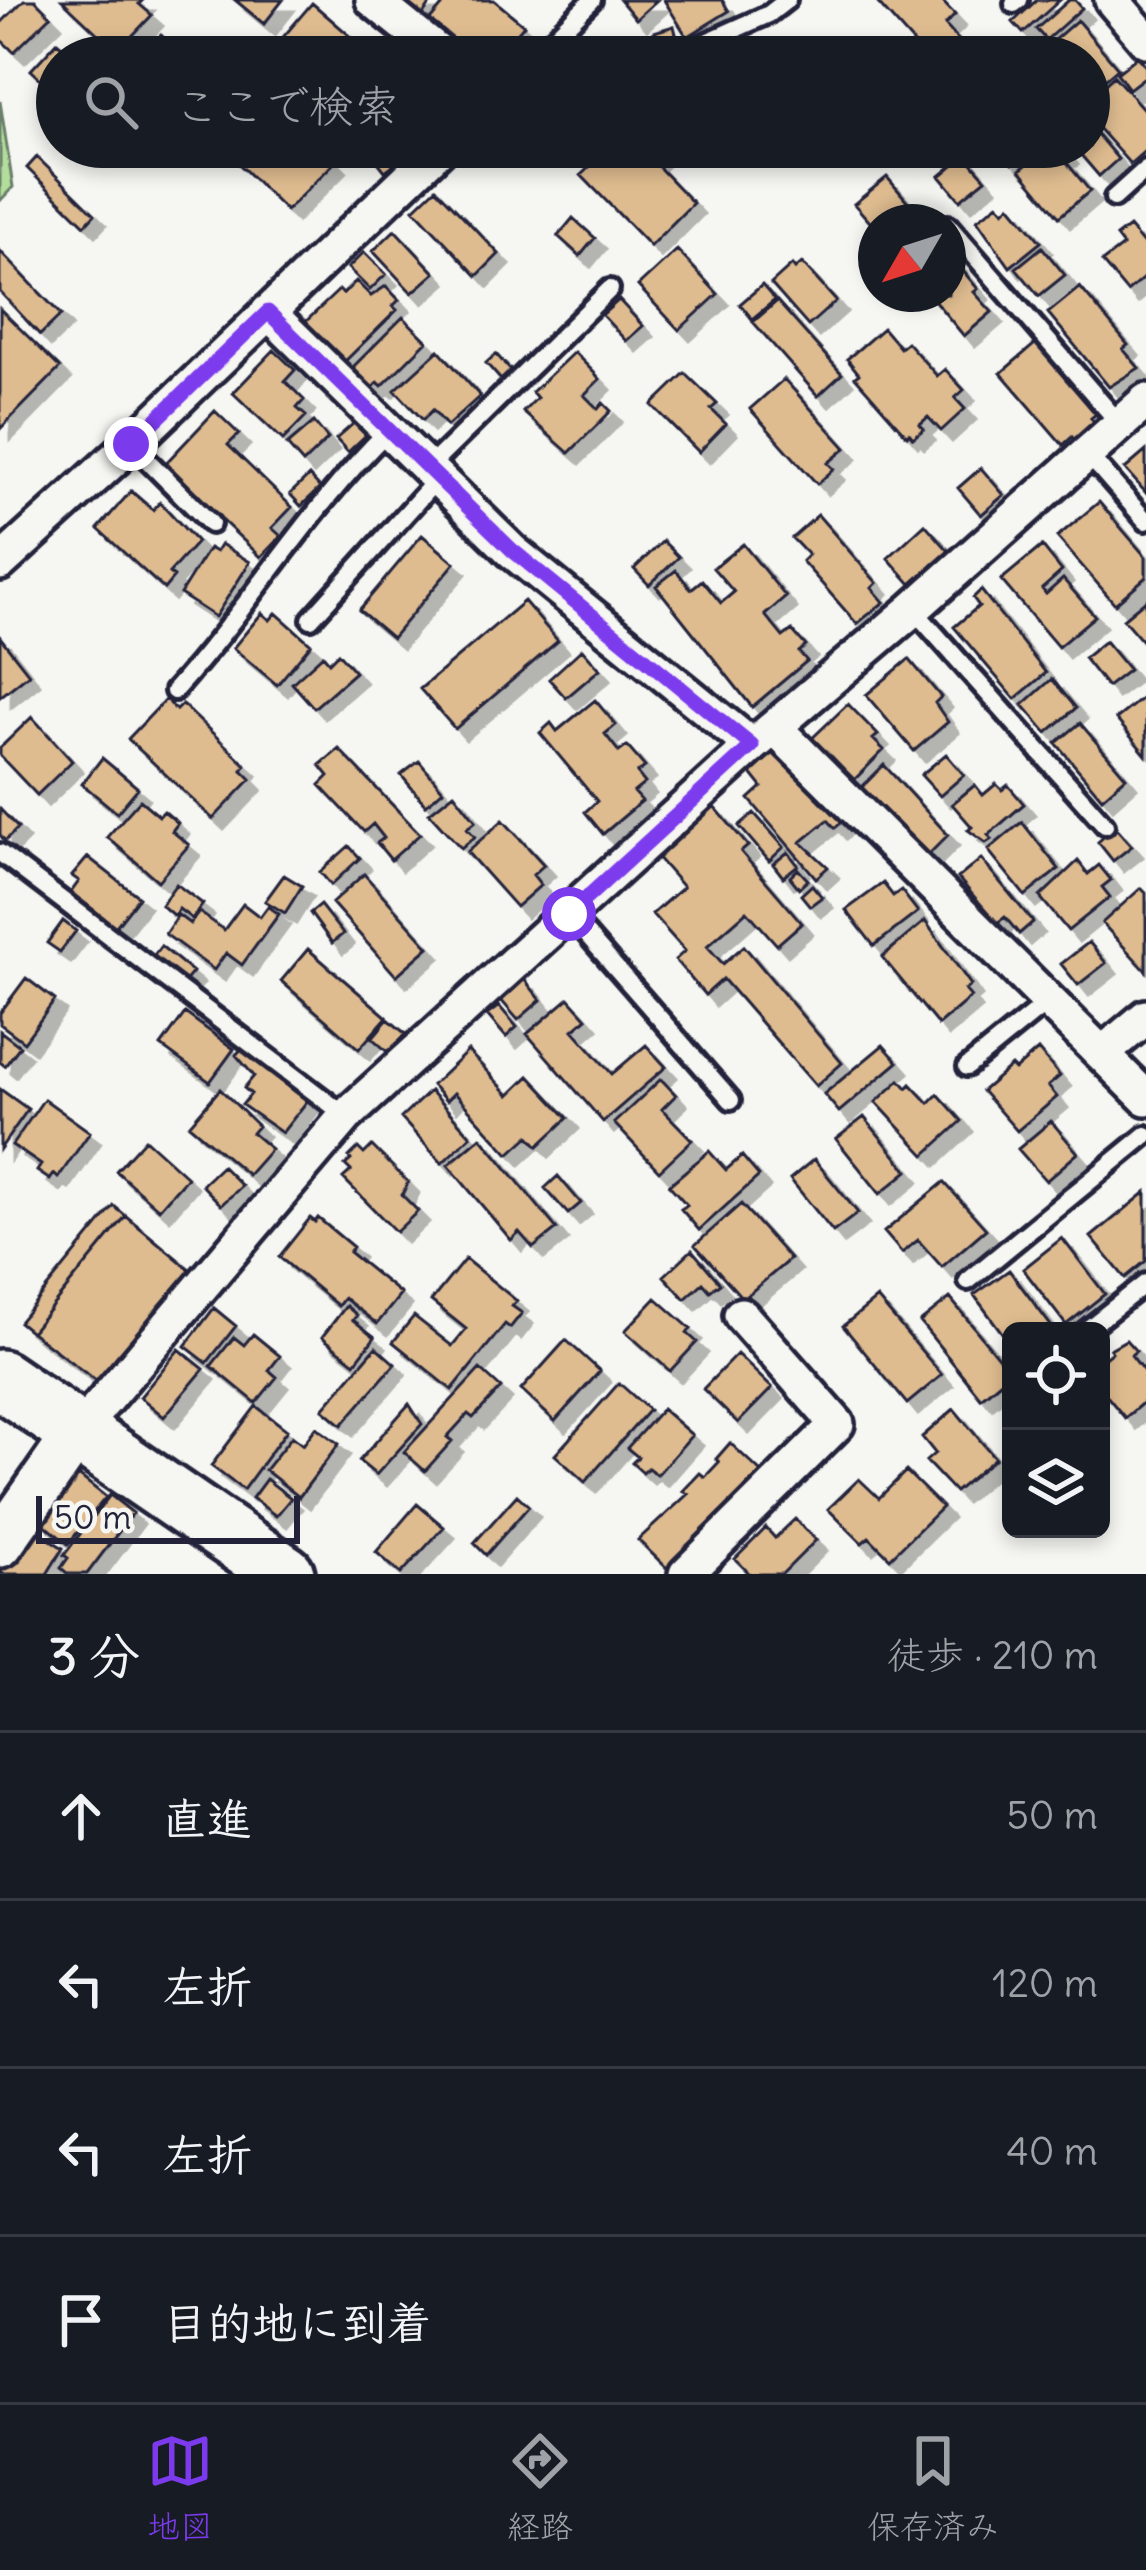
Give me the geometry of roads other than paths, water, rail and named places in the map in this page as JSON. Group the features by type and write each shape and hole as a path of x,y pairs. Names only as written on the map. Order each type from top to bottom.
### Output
{"highway":[{"path":"0,1379 285,1574"}],"main road":[{"path":"0,1544 78,1432"}],"street":[{"path":"373,0 418,36"},
{"path":"1112,0 1142,28"},
{"path":"0,563 420,168"},
{"path":"268,312 512,550 764,737 1049,1000 1146,1098"},
{"path":"78,1432 346,1116 764,737 1146,401"},
{"path":"1103,1053 1146,1017"},
{"path":"686,1574 837,1424 741,1315"}],"lane":[{"path":"555,36 592,0"},
{"path":"720,36 769,14 787,0"},
{"path":"1114,198 1146,170"},
{"path":"966,246 1118,422"},
{"path":"311,619 433,473 610,289"},
{"path":"174,691 207,655 292,539 389,430"},
{"path":"131,444 211,524"},
{"path":"1086,452 1146,520"},
{"path":"914,609 1105,825"},
{"path":"0,853 346,1116"},
{"path":"569,914 731,1100"},
{"path":"967,1067 1049,1000"},
{"path":"968,1281 1146,1135"},
{"path":"1096,1322 1146,1283"}]}
